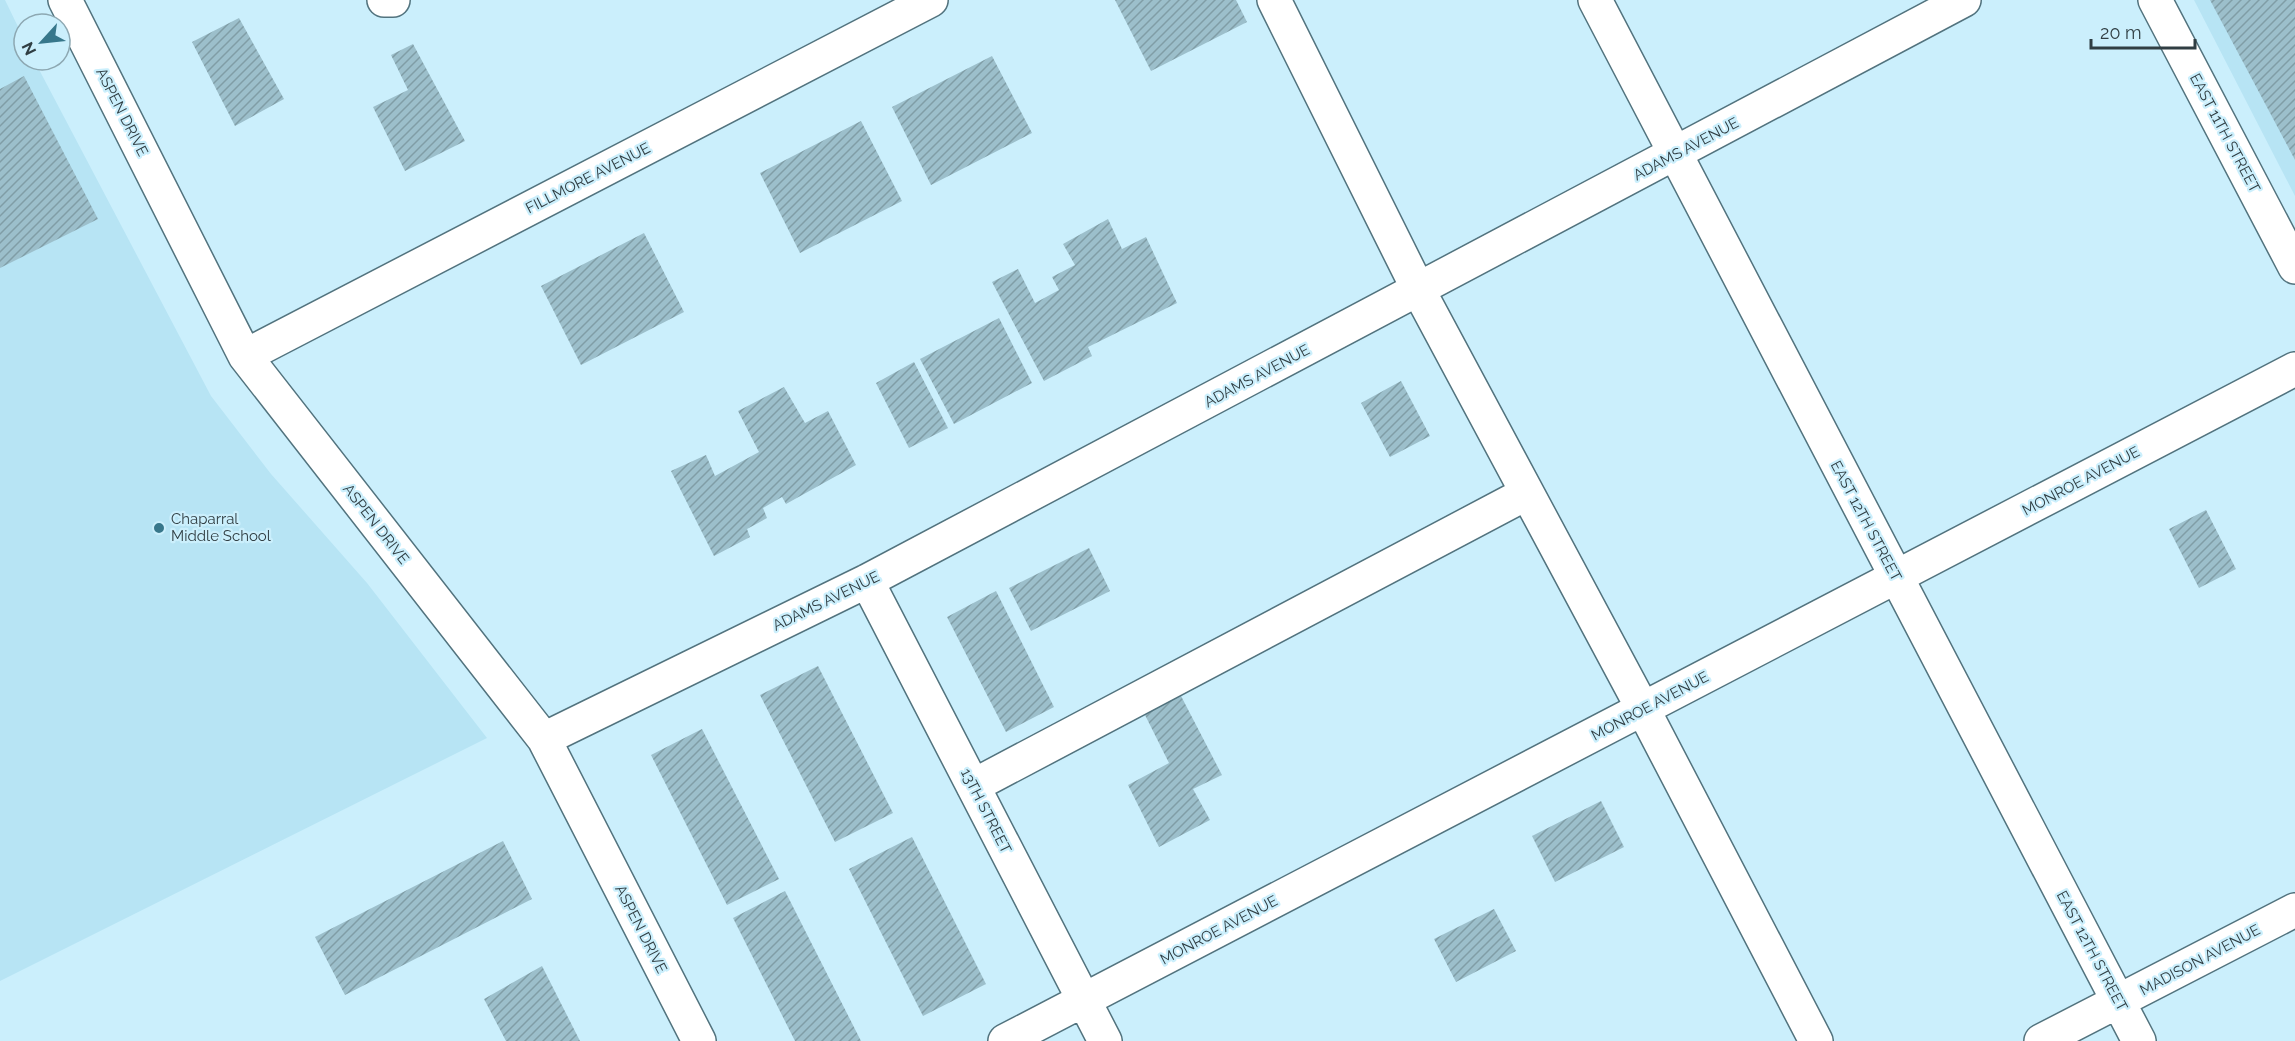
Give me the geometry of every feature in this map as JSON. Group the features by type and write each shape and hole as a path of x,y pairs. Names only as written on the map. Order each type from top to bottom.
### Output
{"street":[{"name":"ASPEN DRIVE","path":"65,0 245,356 544,739 699,1041"},
{"path":"384,0 393,0"},
{"name":"FILLMORE AVENUE","path":"245,356 931,0"},
{"path":"1274,0 1419,291 1643,709 1816,1041"},
{"name":"EAST 12TH STREET","path":"1595,0 2139,1041"},
{"name":"ADAMS AVENUE","path":"544,739 867,581 1419,291 1964,0"},
{"name":"EAST 11TH STREET","path":"2155,0 2295,267"},
{"name":"MONROE AVENUE","path":"1005,1041 2295,369"},
{"path":"973,786 1527,493"},
{"name":"13TH STREET","path":"867,581 1105,1041"},
{"name":"MADISON AVENUE","path":"2041,1041 2295,910"}],"shaded area":[{"name":"Chaparral Middle School","path":"0,0 5,0 12,14 12,72 40,72 211,396 271,474 367,583 487,738 0,981"},
{"path":"2194,0 2295,0 2295,196"}],"building":[{"path":"1115,0 1236,0 1247,22 1151,71"},
{"path":"2210,0 2295,0 2295,160"},
{"path":"239,18 284,99 235,126 192,42"},
{"path":"413,44 465,141 405,171 373,107 408,90 391,55"},
{"path":"992,56 1032,133 931,185 892,107"},
{"path":"24,76 98,219 0,268 0,89"},
{"path":"861,121 902,201 800,253 760,173"},
{"path":"1108,219 1122,249 1146,237 1177,303 1088,347 1092,356 1044,381 992,282 1018,269 1035,303 1059,290 1052,277 1075,265 1063,244"},
{"path":"644,233 684,312 581,365 541,286"},
{"path":"999,318 1032,383 954,424 920,359"},
{"path":"914,362 948,428 909,448 876,383"},
{"path":"1401,381 1430,436 1390,457 1361,403"},
{"path":"784,387 805,423 828,411 856,465 786,504 782,497 763,508 767,518 747,529 750,537 714,556 671,471 706,455 715,476 759,452 738,411"},
{"path":"2206,510 2236,569 2199,588 2169,529"},
{"path":"1089,548 1110,591 1031,631 1009,588"},
{"path":"996,591 1054,707 1006,732 947,617"},
{"path":"818,666 893,813 835,842 760,695"},
{"path":"1180,694 1222,775 1193,789 1210,820 1159,847 1128,785 1169,763 1144,713"},
{"path":"702,729 779,879 727,905 651,755"},
{"path":"1601,801 1624,847 1555,882 1532,836"},
{"path":"912,837 986,984 923,1016 849,869"},
{"path":"503,841 532,899 345,995 315,937"},
{"path":"785,891 861,1041 795,1041 733,918"},
{"path":"1494,909 1516,951 1456,982 1434,939"},
{"path":"542,966 580,1041 506,1041 484,999"}],"place":[{"name":"Chaparral Middle School","path":"159,528"}]}
